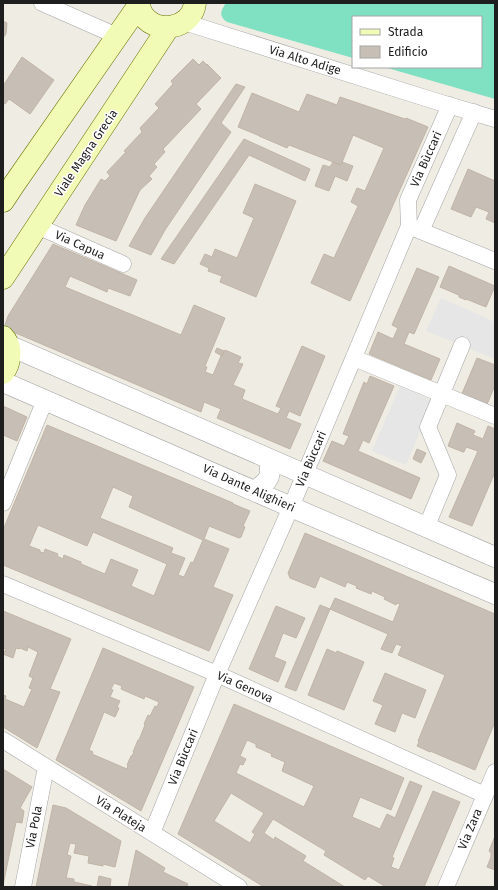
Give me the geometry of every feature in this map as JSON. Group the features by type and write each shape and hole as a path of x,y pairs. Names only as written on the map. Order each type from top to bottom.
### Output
{"main road":[{"name":"Viale Magna Grecia","path":"3,278 37,226 176,25 190,16 195,7 195,3"},
{"path":"3,201 9,180 117,36 139,4"},
{"path":"139,4 141,12 148,21 158,26 176,25"},
{"path":"3,373 9,360 10,351 5,341"}],"street":[{"path":"42,3 117,36"},
{"name":"Via Alto Adige","path":"176,25 495,119"},
{"name":"Via Bùccari","path":"415,229 408,200 450,105"},
{"name":"Via Bùccari","path":"152,833 217,674 291,507 354,358 415,229 474,112"},
{"name":"Via Capua","path":"37,226 123,264"},
{"path":"415,229 495,261"},
{"path":"5,341 304,475 495,558"},
{"path":"426,528 448,475 428,427 462,345"},
{"path":"354,358 495,416"},
{"name":"Via Dante Alighieri","path":"3,382 495,594"},
{"path":"3,503 45,400"},
{"path":"255,491 267,482 271,472 269,459"},
{"name":"Via Genova","path":"3,584 217,674 485,795"},
{"name":"Via Plateja","path":"3,740 239,887"},
{"name":"Via Pola","path":"23,887 46,767"},
{"name":"Via Zara","path":"446,887 494,775"}],"green space":[{"path":"226,3 495,3 495,99 387,68 482,68 482,16 352,16 352,58 227,22 221,15"}],"shaded area":[{"path":"441,298 495,322 495,359 426,331"},
{"path":"400,386 433,401 406,465 372,451"}],"building":[{"path":"3,21 7,23 6,34 3,38"},
{"path":"22,57 54,80 30,114 9,99 5,104 3,103 3,86"},
{"path":"193,59 199,65 203,61 221,78 196,104 201,109 163,149 165,152 154,164 157,167 149,176 152,179 140,190 116,241 76,225 85,205 101,179 105,181 110,176 107,172 142,132 140,128 159,108 155,104 173,84 171,81"},
{"path":"236,84 245,87 221,123 231,132 165,230 151,255 129,246 145,218"},
{"path":"252,93 299,112 307,94 337,105 340,97 405,119 406,118 428,127 350,301 311,283 324,254 334,258 358,206 351,202 357,188 365,191 384,148 353,135 341,165 289,145 287,148 238,127"},
{"path":"244,139 310,169 305,181 249,155 174,264 161,259"},
{"path":"333,162 341,165 342,162 353,166 347,181 335,176 329,191 315,186 323,165 330,167"},
{"path":"468,169 495,181 495,223 486,219 489,212 476,207 471,217 451,209"},
{"path":"255,184 296,201 256,297 220,282 222,276 208,271 209,268 200,264 205,254 212,257 215,249 237,258 254,218 243,213"},
{"path":"53,244 137,280 130,296 108,288 107,292 70,276 65,287 181,335 194,305 225,318 205,366 207,367 205,372 213,375 225,350 241,357 238,363 243,364 233,385 245,390 242,399 278,414 281,408 276,406 302,346 325,356 300,416 289,411 286,418 301,424 290,449 217,418 221,409 204,402 201,412 4,328 8,316"},
{"path":"449,266 495,286 486,307 459,297 459,295 440,287"},
{"path":"417,268 439,277 414,334 409,332 404,344 440,359 431,380 369,354 378,332 393,339 398,328 392,325"},
{"path":"217,348 224,351 222,356 215,352"},
{"path":"477,358 495,365 495,385 486,407 461,396"},
{"path":"370,376 394,386 369,443 363,440 358,451 420,478 411,499 323,461 332,441 344,446 349,436 343,434 364,382 367,384"},
{"path":"3,406 27,417 17,441 3,435"},
{"path":"457,423 475,431 473,435 483,439 488,426 495,429 495,472 472,526 449,517 478,451 466,447 463,452 448,446"},
{"path":"47,425 250,511 243,526 245,527 241,537 239,538 209,526 204,539 229,549 213,587 233,595 209,651 3,565 3,530","holes":["113,487 133,496 129,507 203,540 193,563 191,562 184,577 178,575 185,558 171,553 173,548 100,518","38,525 87,546 93,532 167,564 154,596 131,586 138,570 111,559 105,574 64,555 63,559 57,556 58,554 45,549 44,553 29,546"]},
{"path":"417,449 426,453 421,463 413,459"},
{"path":"305,533 495,614 495,722 475,770 417,746 445,675 398,655 402,646 396,644 392,653 381,649 388,634 330,609 335,598 393,622 400,604 397,603 396,605 384,599 385,597 372,591 371,594 356,588 357,586 347,582 345,587 320,576 315,588 290,578 288,573"},
{"path":"320,605 330,609 296,691 285,687"},
{"path":"276,606 305,618 296,638 283,633 274,657 286,662 278,682 249,669"},
{"path":"3,611 71,639 50,689 60,692 37,748 3,727 3,695 6,696 5,699 24,707 32,689 29,688 33,678 29,676 38,652 28,647 27,651 16,648 13,658 3,654 6,649 3,648"},
{"path":"103,648 194,687 141,811 56,760","holes":["114,683 122,686 121,689 144,699 145,696 159,702 157,707 155,706 150,716 148,715 134,752 127,765 127,769 92,754 93,752 89,750 104,712 115,717 119,708 117,707 120,701 110,697 113,690 111,689"]},
{"path":"327,649 336,653 337,651 364,662 344,710 308,695"},
{"path":"385,673 426,690 415,718 402,713 395,732 375,724 383,705 373,701"},
{"path":"234,704 404,778 391,810 360,797 352,817 380,829 387,814 395,818 410,781 422,786 392,857 394,858 391,867 399,870 433,791 460,802 424,887 386,887 368,876 365,880 324,855 326,851 273,819 264,833 274,840 275,837 306,856 303,861 345,887 264,887 178,834","holes":["247,740 256,744 256,747 272,754 271,756 285,762 282,771 314,786 304,807 236,773 240,764 243,765 246,759 240,756","231,793 264,813 252,832 255,834 250,843 214,821"]},
{"path":"3,769 32,787 20,808 24,811 22,823 16,822 3,885"},
{"path":"53,805 66,808 121,841 115,867 103,864 103,866 88,863 89,856 74,853 76,844 70,843 67,855 71,856 66,878 74,879 74,882 92,887 36,887"},
{"path":"495,836 495,870 487,867 491,857 491,853 489,851"},
{"path":"136,850 165,868 163,872 188,884 187,887 128,887"},
{"path":"99,876 111,879 110,887 97,887"}]}
